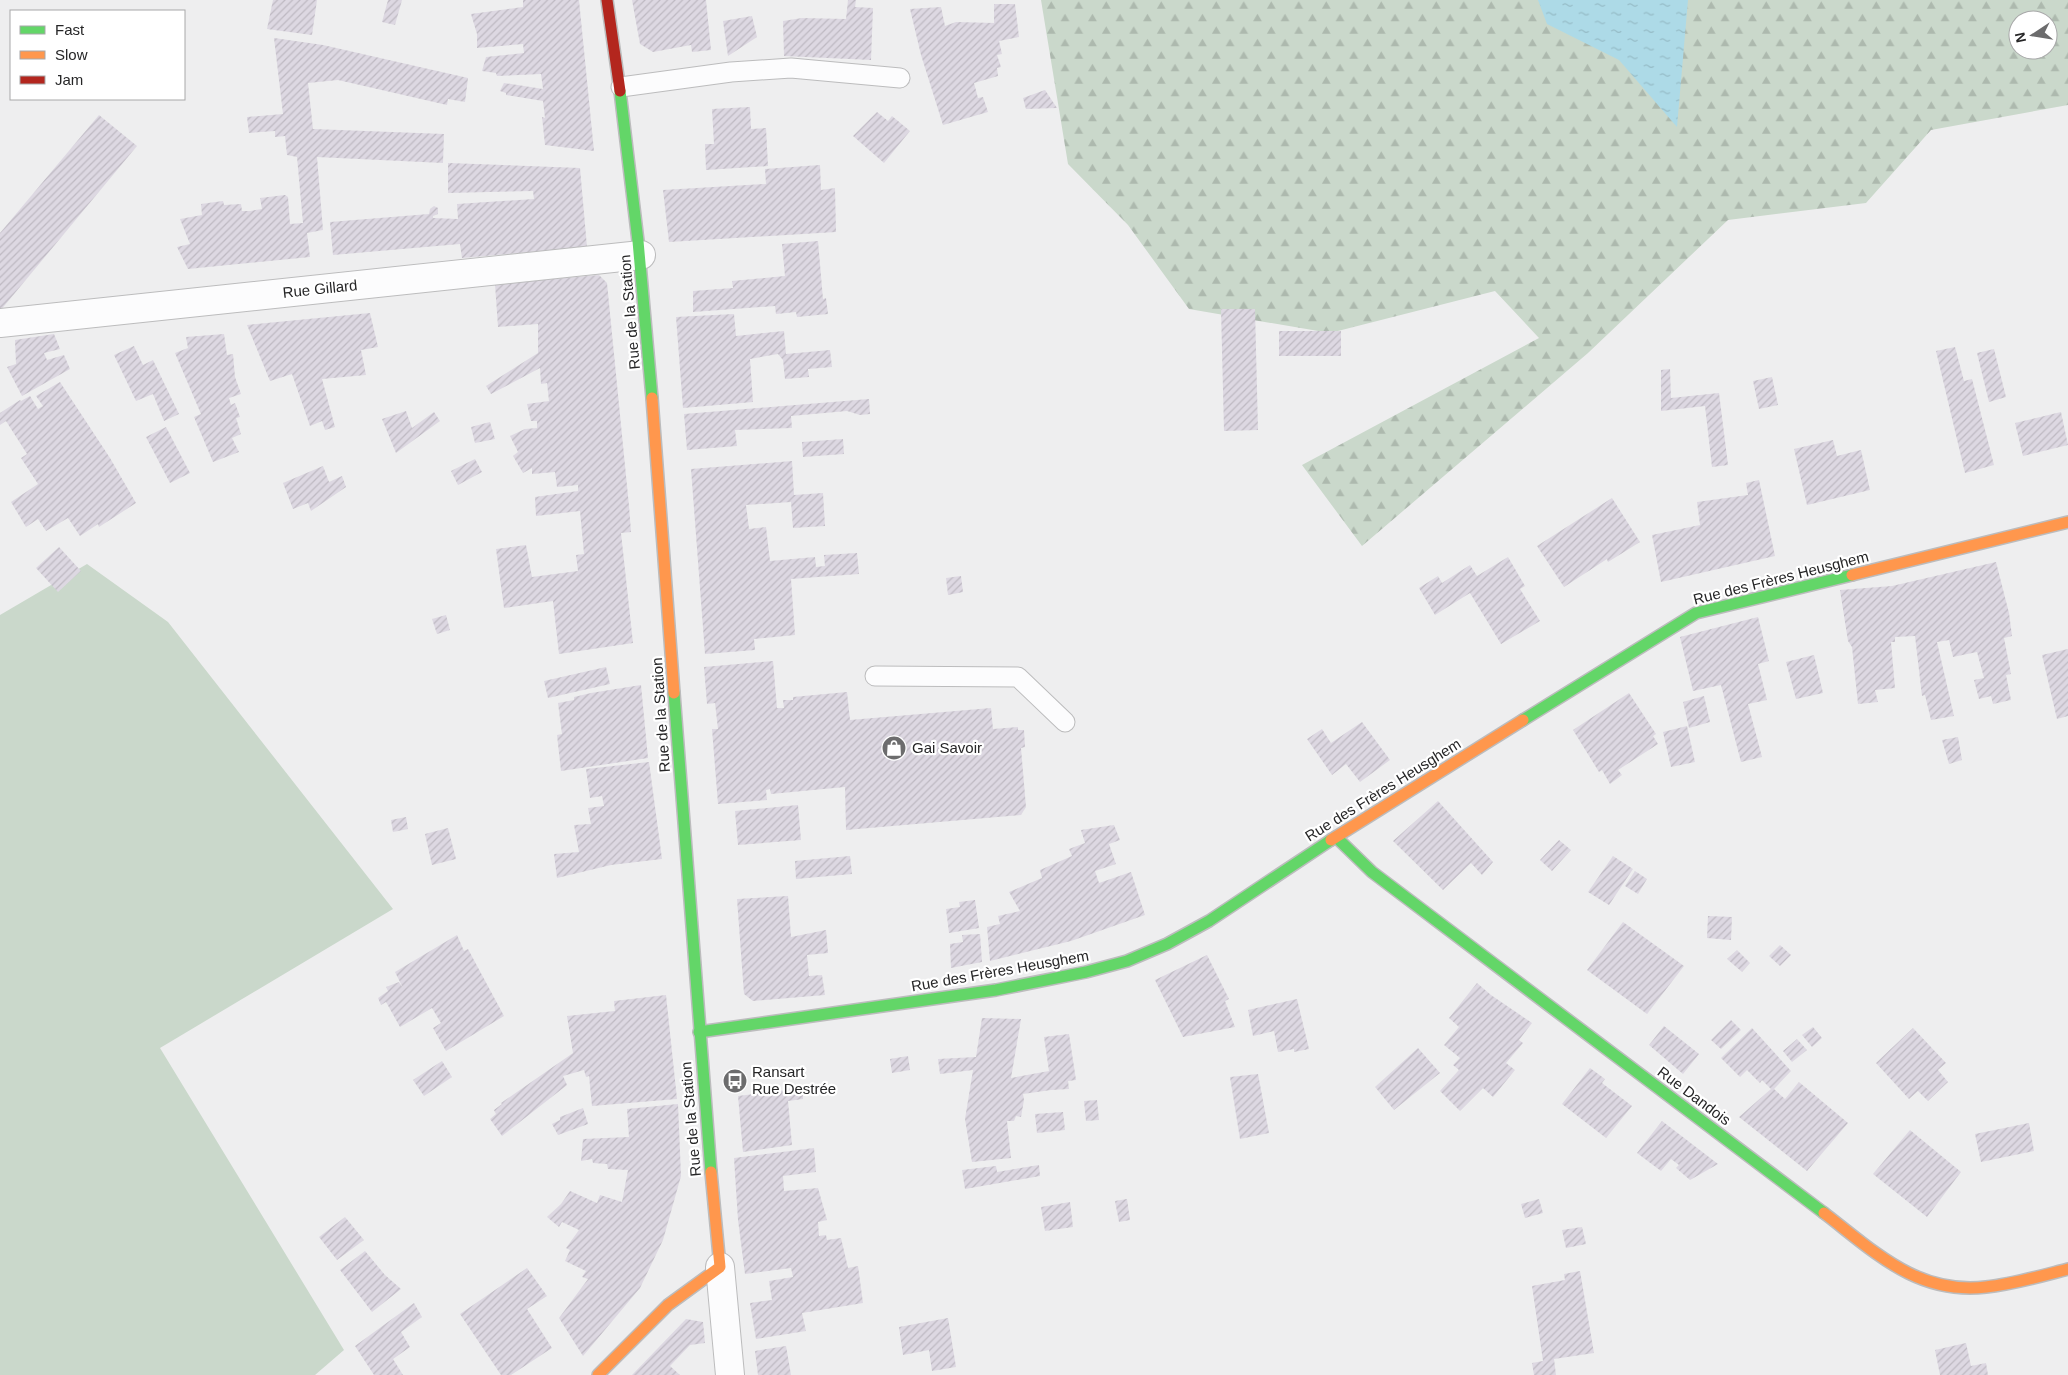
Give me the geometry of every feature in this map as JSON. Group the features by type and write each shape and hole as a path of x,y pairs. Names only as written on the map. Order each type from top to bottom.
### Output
{"street":[{"name":"Rue de la Station","path":"607,0 621,87 640,255 672,648 699,1032 720,1267"},
{"name":"Rue Gillard","path":"0,323 640,255"},
{"name":"Rue des Frères Heusghem","path":"699,1032 1012,987 1086,972 1127,961 1167,944 1209,921 1336,837 1696,613 2068,522"},
{"name":"Rue Dandois","path":"1336,837 1372,872 1882,1257 1910,1275 1935,1285 1965,1290 1990,1288 2068,1269"},
{"path":"598,1375 668,1305 720,1267"},
{"path":"720,1267 730,1375"}],"lane":[{"path":"621,87 731,72 791,68 900,78"},
{"path":"875,676 1018,677 1065,722"}],"green space":[{"path":"1041,0 2068,0 2068,105 1931,130 1866,203 1728,220 1588,353 1362,546 1302,465 1539,338 1495,291 1330,333 1189,309 1128,225 1068,164"},
{"path":"87,564 168,622 393,909 160,1048 344,1350 315,1375 0,1375 0,615"}],"water":[{"path":"1538,0 1688,0 1677,127 1619,60 1547,24"}],"building":[{"path":"273,0 317,0 312,35 267,29"},
{"path":"388,0 402,0 395,25 382,22"},
{"path":"523,0 579,0 594,151 545,145 542,117 545,118 543,101 506,95 506,93 500,91 504,83 543,89 541,74 497,76 496,73 482,71 486,57 524,53 523,44 477,48 477,34 471,14 523,7"},
{"path":"632,0 706,0 711,50 692,52 691,45 653,52 640,44"},
{"path":"848,0 856,0 855,7 873,8 871,60 784,56 783,21 802,18 846,19"},
{"path":"994,4 1015,4 1019,37 999,41 1002,54 997,55 1001,67 997,68 998,76 974,83 978,98 983,97 988,112 943,125 921,55 910,9 941,7 945,26 956,22 994,23"},
{"path":"752,16 757,37 728,56 723,21"},
{"path":"274,38 323,45 468,78 465,102 448,99 447,105 338,80 308,83 313,129 444,134 443,163 317,157 323,230 307,233 310,257 188,269 177,247 190,244 180,219 202,215 201,204 223,201 224,205 241,204 242,211 250,211 262,209 260,198 285,195 288,197 290,224 303,223 297,157 287,155 285,136 275,137 275,131 249,133 247,117 283,114"},
{"path":"1045,90 1057,108 1026,109 1023,98"},
{"path":"750,107 751,129 766,128 768,166 706,170 705,144 714,144 712,109"},
{"path":"877,112 888,121 892,116 910,131 884,163 853,136"},
{"path":"99,115 137,146 0,311 0,233"},
{"path":"448,163 580,168 587,247 462,258 460,244 333,255 330,222 429,214 430,209 434,206 438,208 438,214 433,216 433,218 458,219 457,204 534,199 533,191 448,193"},
{"path":"820,165 821,190 835,188 836,232 669,242 663,190 766,184 765,169"},
{"path":"818,241 823,299 826,298 828,314 797,317 796,312 776,314 775,306 693,312 693,291 733,288 732,281 785,276 782,244"},
{"path":"599,275 607,283 629,506 631,532 621,533 633,643 559,654 553,601 504,608 496,549 526,545 532,577 578,571 576,555 584,554 580,511 536,516 535,497 578,491 578,485 557,487 555,472 532,474 532,468 523,473 513,456 518,452 510,436 525,429 537,428 537,421 531,421 527,404 549,401 547,383 541,384 540,368 491,394 486,386 538,353 538,324 498,327 495,284"},
{"path":"1221,309 1255,309 1258,430 1224,431"},
{"path":"370,313 378,347 361,350 366,375 322,379 335,427 325,430 322,421 310,426 292,374 270,381 247,325"},
{"path":"734,314 736,336 784,331 786,354 830,350 832,367 808,369 809,377 785,379 783,360 778,354 750,359 753,402 683,408 676,317"},
{"path":"1279,331 1341,331 1341,356 1279,356"},
{"path":"54,334 60,349 44,353 47,360 64,355 70,369 22,396 7,367 16,364 15,340"},
{"path":"224,334 227,355 233,354 235,377 241,394 229,398 231,405 235,403 240,417 236,418 241,434 232,438 239,452 213,462 194,417 201,414 175,353 188,348 186,337"},
{"path":"134,346 143,365 153,360 179,414 164,421 153,394 136,401 114,355"},
{"path":"1955,347 1964,381 1972,379 1994,465 1965,473 1936,351"},
{"path":"1994,349 2006,397 1989,402 1977,353"},
{"path":"1670,369 1671,398 1719,393 1728,465 1712,467 1705,406 1661,411 1661,370"},
{"path":"1772,377 1778,405 1759,409 1753,381"},
{"path":"60,382 110,458 136,503 99,527 98,524 80,536 68,518 46,531 38,519 26,527 11,502 38,484 21,458 27,454 6,421 0,425 0,413 30,396 38,409 43,406 36,396"},
{"path":"869,399 870,414 860,415 847,411 791,416 792,428 735,430 737,446 687,450 684,414"},
{"path":"406,411 412,428 434,412 440,421 396,453 382,419"},
{"path":"2061,412 2068,445 2023,456 2015,423"},
{"path":"490,422 495,439 475,443 471,427"},
{"path":"166,427 190,473 170,483 146,437"},
{"path":"843,439 844,454 803,457 802,442"},
{"path":"1833,440 1837,456 1861,450 1870,490 1807,505 1794,449"},
{"path":"475,459 482,472 458,485 451,471"},
{"path":"792,461 794,495 823,493 825,526 793,528 791,502 746,505 749,529 766,527 770,561 815,557 816,567 825,566 824,555 857,553 859,574 791,579 795,635 754,639 755,650 705,654 691,469"},
{"path":"323,466 329,482 342,476 346,487 311,511 308,503 293,509 283,483"},
{"path":"1759,480 1775,556 1661,582 1652,535 1700,525 1697,502 1748,495 1746,483"},
{"path":"1612,498 1640,542 1608,562 1607,559 1564,587 1537,546"},
{"path":"59,547 81,571 58,592 36,568"},
{"path":"1508,557 1525,586 1520,589 1540,621 1501,644 1470,593 1435,615 1419,588 1438,576 1442,583 1470,565 1477,576"},
{"path":"1996,562 2009,613 2012,636 2004,638 2011,674 2006,675 2011,700 1993,704 1991,696 1979,699 1974,680 1984,678 1977,652 1953,657 1949,640 1937,642 1954,716 1931,720 1925,695 1922,696 1915,636 1895,637 1895,642 1891,642 1895,688 1875,690 1878,702 1858,704 1852,647 1848,641 1840,590 1892,586"},
{"path":"961,576 963,592 948,595 946,578"},
{"path":"446,615 450,630 437,634 432,619"},
{"path":"1758,617 1769,661 1758,664 1767,700 1748,704 1762,757 1741,762 1721,685 1693,691 1680,637"},
{"path":"2068,649 2068,716 2057,719 2042,655"},
{"path":"1814,655 1823,693 1796,699 1786,662"},
{"path":"773,661 777,708 784,708 783,700 793,700 793,697 847,692 850,720 991,708 993,729 1018,727 1018,730 1024,730 1025,747 1021,748 1026,807 1021,815 846,830 845,787 771,794 770,789 766,790 767,800 718,804 712,729 718,729 715,703 707,704 704,667"},
{"path":"606,667 610,684 548,698 544,681"},
{"path":"641,685 648,758 561,771 557,735 562,734 558,703 574,700 574,697 591,693"},
{"path":"1629,693 1656,734 1653,736 1658,744 1618,770 1622,775 1610,784 1602,770 1599,772 1573,730"},
{"path":"1704,696 1710,722 1689,728 1683,702"},
{"path":"1362,722 1390,760 1360,782 1346,764 1332,775 1307,739 1322,729 1331,743"},
{"path":"1687,726 1695,762 1671,767 1663,732"},
{"path":"1958,737 1962,760 1949,764 1942,740"},
{"path":"649,762 662,859 611,865 557,878 554,854 579,852 574,825 591,824 588,808 604,806 602,796 590,798 586,769"},
{"path":"1438,801 1493,862 1482,875 1471,863 1443,890 1393,841"},
{"path":"798,805 801,840 738,845 735,811"},
{"path":"406,817 408,829 393,832 391,820"},
{"path":"1114,825 1120,840 1109,844 1116,864 1095,871 1099,883 1131,872 1145,915 1071,941 990,961 987,927 1000,924 998,916 1020,911 1009,892 1042,878 1040,870 1072,856 1069,849 1085,843 1081,830"},
{"path":"448,828 456,859 432,865 425,834"},
{"path":"1559,840 1571,850 1552,871 1540,860"},
{"path":"850,856 852,874 796,879 795,861"},
{"path":"1613,856 1633,869 1609,905 1588,892"},
{"path":"1635,871 1647,879 1638,894 1625,886"},
{"path":"788,896 791,937 826,930 828,953 807,955 809,976 822,975 825,995 753,1001 744,994 737,899"},
{"path":"975,900 979,928 949,933 946,909 960,907 959,902"},
{"path":"1708,916 1732,917 1731,940 1707,938"},
{"path":"1623,922 1684,966 1647,1014 1587,970"},
{"path":"980,934 982,962 951,968 950,944 963,942 962,935"},
{"path":"457,935 464,951 468,949 504,1016 446,1051 433,1028 441,1023 432,1008 400,1027 386,1002 381,1005 378,998 388,991 386,987 399,982 403,988 395,972"},
{"path":"1780,945 1791,955 1780,966 1769,956"},
{"path":"1737,950 1750,963 1742,972 1727,959"},
{"path":"1207,955 1229,999 1225,1001 1235,1027 1183,1037 1155,980"},
{"path":"1477,983 1532,1023 1519,1040 1523,1043 1506,1063 1515,1070 1493,1097 1483,1088 1460,1111 1440,1091 1459,1070 1453,1065 1460,1058 1444,1045 1459,1027 1449,1018"},
{"path":"666,995 677,1099 592,1106 589,1076 586,1077 584,1070 563,1076 567,1085 502,1136 490,1119 496,1114 494,1110 501,1103 573,1053 567,1016 615,1011 614,1001"},
{"path":"1297,999 1309,1049 1294,1052 1294,1049 1278,1052 1274,1031 1253,1036 1248,1010"},
{"path":"982,1018 1021,1019 1011,1078 1049,1071 1044,1037 1069,1034 1076,1080 1068,1081 1069,1089 1023,1094 1024,1100 1021,1117 1016,1116 1014,1121 1007,1121 1011,1158 972,1162 965,1119 973,1070 940,1074 938,1059 976,1057"},
{"path":"1731,1020 1741,1030 1721,1049 1711,1040"},
{"path":"1664,1026 1699,1054 1683,1074 1649,1045"},
{"path":"1813,1027 1822,1038 1812,1047 1802,1035"},
{"path":"1752,1028 1791,1071 1774,1089 1785,1099 1799,1082 1848,1123 1807,1171 1739,1117 1771,1089 1762,1080 1760,1083 1747,1070 1740,1077 1721,1058"},
{"path":"1913,1028 1946,1063 1938,1070 1948,1082 1928,1101 1918,1091 1909,1099 1876,1063"},
{"path":"1797,1039 1807,1050 1792,1062 1783,1051"},
{"path":"1418,1048 1440,1073 1394,1110 1375,1087"},
{"path":"908,1056 910,1070 892,1073 890,1059"},
{"path":"442,1061 452,1077 424,1096 413,1080"},
{"path":"1590,1068 1605,1079 1602,1083 1632,1106 1606,1138 1562,1104"},
{"path":"1258,1074 1269,1133 1240,1139 1230,1077"},
{"path":"803,1088 803,1099 788,1101 792,1145 743,1152 738,1096"},
{"path":"1097,1100 1099,1120 1086,1121 1084,1101"},
{"path":"678,1104 681,1176 663,1240 640,1288 583,1356 559,1318 588,1279 582,1277 586,1271 565,1261 570,1250 566,1248 579,1230 562,1222 559,1227 547,1217 561,1204 570,1191 597,1203 600,1195 622,1202 628,1170 608,1169 607,1164 593,1163 592,1159 581,1161 583,1139 629,1137 627,1109"},
{"path":"583,1108 588,1124 558,1135 552,1124 560,1120 560,1117"},
{"path":"1063,1112 1065,1130 1037,1133 1035,1114"},
{"path":"1662,1121 1718,1164 1690,1180 1676,1168 1679,1165 1671,1159 1661,1171 1637,1153"},
{"path":"2029,1123 2034,1151 1981,1162 1975,1134"},
{"path":"1910,1130 1961,1172 1927,1217 1873,1174"},
{"path":"814,1148 816,1172 783,1176 784,1191 818,1188 827,1220 818,1222 819,1236 826,1235 827,1240 841,1238 848,1268 858,1266 863,1303 802,1313 806,1331 756,1339 750,1303 772,1300 769,1281 793,1277 791,1268 745,1274 738,1220 734,1158"},
{"path":"1039,1165 1040,1176 965,1189 962,1170 996,1166 997,1172"},
{"path":"1127,1199 1130,1220 1119,1222 1115,1201"},
{"path":"1539,1199 1543,1213 1525,1218 1521,1204"},
{"path":"1070,1202 1073,1227 1045,1231 1041,1207"},
{"path":"345,1217 364,1240 337,1260 319,1237"},
{"path":"1582,1227 1586,1244 1566,1248 1562,1230"},
{"path":"365,1251 385,1275 401,1289 372,1312 340,1270"},
{"path":"527,1268 547,1296 527,1309 552,1348 511,1375 501,1375 460,1314"},
{"path":"1580,1271 1594,1353 1554,1359 1556,1375 1534,1375 1532,1363 1543,1361 1532,1286 1565,1280 1564,1274"},
{"path":"414,1303 422,1317 401,1332 410,1347 393,1359 403,1375 374,1375 355,1346"},
{"path":"948,1318 956,1367 932,1371 929,1350 903,1355 899,1327"},
{"path":"686,1319 703,1322 705,1343 690,1345 670,1366 680,1375 632,1375"},
{"path":"1966,1343 1971,1366 1986,1363 1988,1375 1940,1375 1935,1350"},
{"path":"786,1346 791,1375 758,1375 755,1351"}],"traffic: fast":[{"path":"620,91 638,241 652,398"},
{"path":"1523,720 1696,613 1852,575"},
{"path":"674,693 711,1172"},
{"path":"1336,837 1372,872 1824,1213"},
{"path":"699,1032 996,990 1086,972 1127,961 1167,944 1209,921 1331,840"}],"traffic: slow":[{"path":"652,398 674,693"},
{"path":"1852,575 2068,522"},
{"path":"1331,840 1523,720"},
{"path":"598,1375 668,1305 720,1267 711,1172"},
{"path":"1824,1213 1879,1256 1898,1268 1939,1284 1961,1288 1996,1286 2068,1269"}],"traffic: jam":[{"path":"607,0 620,91"}],"place":[{"name":"Gai Savoir","path":"894,748"},
{"name":"Ransart Rue Destrée","path":"735,1081"}]}
